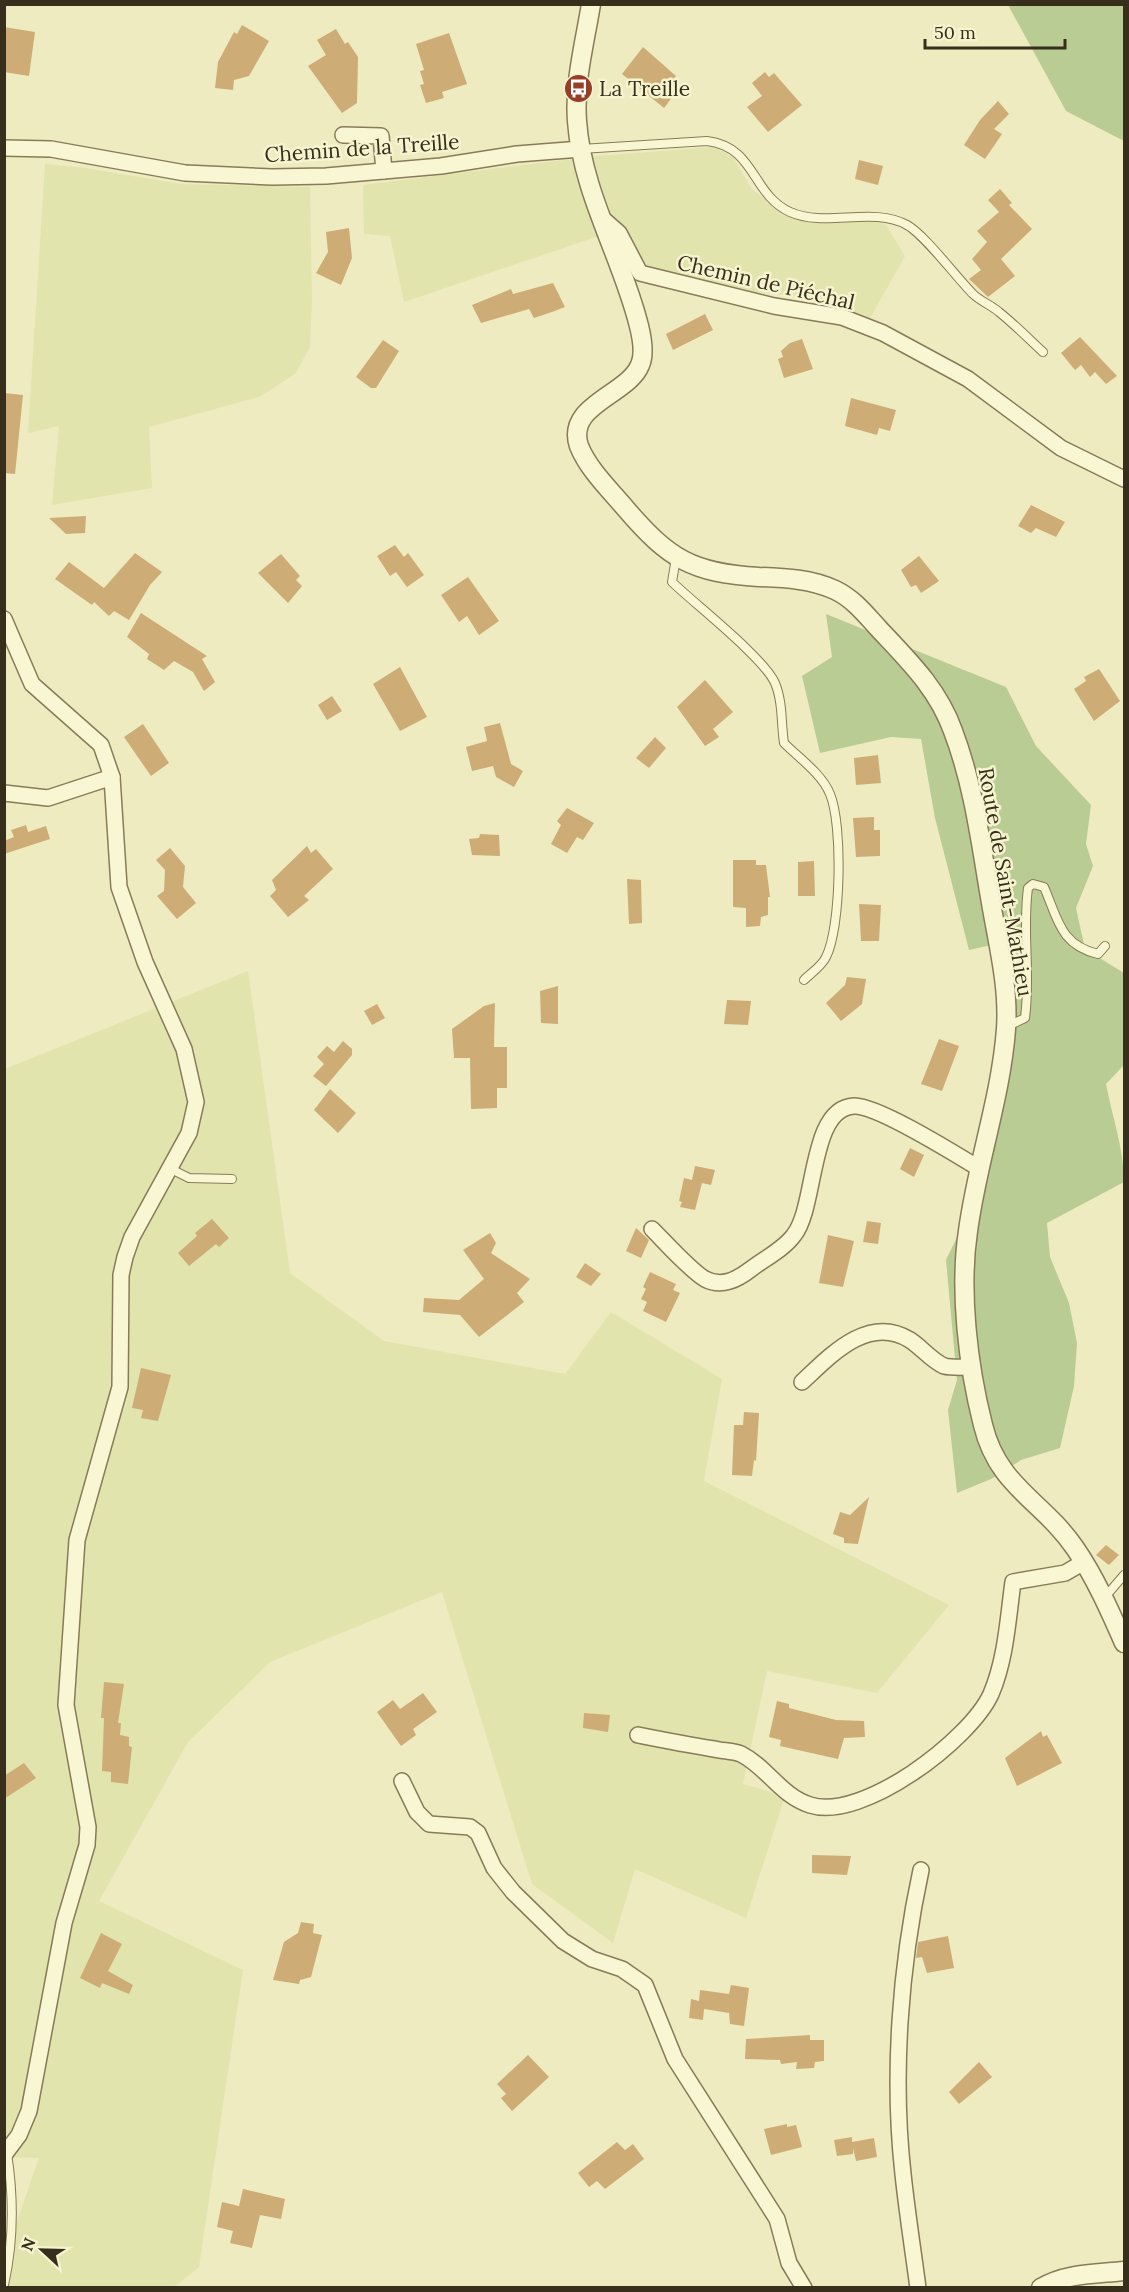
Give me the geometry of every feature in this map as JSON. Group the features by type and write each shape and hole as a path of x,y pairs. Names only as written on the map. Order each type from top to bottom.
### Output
{"street":[{"name":"Route de Saint-Mathieu","path":"591,4 578,88 577,125 590,186 640,330 641,363 632,376 591,408 584,417 579,426 579,447 600,478 647,534 676,558 713,572 801,579 849,598 928,683 954,732 971,786 1004,974 1006,1026 998,1084 968,1231 964,1275 972,1367 989,1450 1004,1475 1072,1544 1104,1599 1125,1643"},
{"path":"343,135 381,136 384,171"},
{"name":"Chemin de la Treille","path":"4,148 51,149 185,173 218,176 326,176 581,149"},
{"name":"Chemin de Piéchal","path":"602,218 611,223 619,233 639,273 774,306 831,314 883,333 968,379 1061,448 1125,479"},
{"path":"4,620 32,684 101,745 112,777 119,887 145,962 184,1049 193,1080 196,1102 189,1133 171,1170 132,1237 121,1275 120,1387 77,1540 68,1657 66,1705 88,1827 87,1845 64,1923 29,2111 19,2135 6,2154"},
{"path":"4,793 48,798 112,777"},
{"path":"652,1229 705,1279 722,1284 740,1278 794,1236 805,1215 822,1132 833,1115 853,1106 876,1113 941,1144 980,1169"},
{"path":"802,1382 838,1348 862,1335 887,1333 909,1339 944,1366 972,1367"},
{"path":"638,1735 740,1754 790,1797 812,1806 833,1809 861,1803 919,1768 970,1726 991,1694 1004,1644 1013,1582 1065,1573 1084,1562"},
{"path":"402,1781 417,1812 429,1824 470,1827 478,1833 494,1868 513,1892 563,1941 592,1959 622,1969 645,1985 675,2059 777,2219 789,2263 804,2288"},
{"path":"918,2288 899,2125 901,2010 909,1923 921,1870"},
{"path":"1041,2288 1051,2282 1072,2277 1125,2271"}],"lane":[{"path":"581,149 707,141 723,143 736,150 771,199 789,212 813,219 874,217 907,225 975,296 998,310 1043,352"},
{"path":"676,558 672,582 763,665 775,683 780,704 784,743 809,767 830,793 837,846 836,928 826,959 804,980"},
{"path":"1006,1026 1025,1018 1029,983 1025,907 1028,888 1033,884 1044,886 1068,940 1081,950 1098,954 1105,946"},
{"path":"171,1170 189,1178 232,1179"},
{"path":"1104,1599 1125,1575"},
{"path":"4,2285 12,2250 12,2182 6,2154"}],"green space":[{"path":"1008,5 1124,5 1124,141 1066,111"},
{"path":"713,147 733,157 751,188 783,214 819,223 875,221 886,225 905,256 869,320 803,296 740,291 643,266 626,240 596,237 404,302 390,236 364,234 363,185 597,156"},
{"path":"45,164 85,168 180,184 310,187 312,301 310,347 295,374 259,397 149,427 152,488 52,505 59,426 28,433"},
{"path":"826,614 1006,687 1036,746 1091,805 1086,844 1093,866 1076,908 1085,949 1124,973 1124,1065 1106,1084 1120,1145 1124,1182 1047,1223 1050,1257 1069,1303 1077,1343 1074,1386 1060,1448 1021,1460 991,1479 957,1493 948,1410 957,1380 946,1260 986,1177 1012,1004 1009,941 969,950 935,818 921,739 891,737 820,753 802,676 832,657"},
{"path":"248,971 290,1273 384,1341 565,1374 611,1312 722,1379 704,1481 949,1605 877,1693 767,1671 743,1784 785,1796 746,1918 635,1869 613,1943 532,1884 442,1592 270,1662 188,1742 99,1901 243,1970 199,2267 174,2287 5,2287 5,2255 39,2158 5,2157 5,1069"}],"building":[{"path":"242,25 269,41 249,76 234,80 233,90 215,88 218,62 234,32 237,34"},
{"path":"4,27 35,32 29,76 4,72"},
{"path":"336,29 345,44 348,42 358,57 357,103 342,113 308,66 326,55 317,40"},
{"path":"449,33 467,84 442,92 444,98 426,103 420,85 424,84 420,71 424,70 416,44"},
{"path":"643,47 676,76 665,89 673,96 664,108 622,74"},
{"path":"765,72 769,77 774,73 802,105 768,132 747,107 762,96 752,83"},
{"path":"998,101 1009,114 994,129 1002,134 985,159 964,145 980,120"},
{"path":"859,160 883,166 878,185 855,179"},
{"path":"1000,189 1012,203 1009,205 1032,229 1001,259 1015,276 988,297 969,279 981,270 972,259 987,242 977,231 999,212 988,200"},
{"path":"349,228 352,258 341,285 316,273 328,252 326,232"},
{"path":"553,283 565,307 534,318 529,309 481,323 472,305 511,289 513,294"},
{"path":"705,314 713,330 673,350 666,334"},
{"path":"1080,337 1117,376 1106,384 1095,372 1090,377 1081,365 1075,370 1061,353"},
{"path":"802,339 813,369 784,378 778,359 783,357 781,351 790,343"},
{"path":"383,340 399,351 376,388 371,388 356,377"},
{"path":"4,393 23,395 15,474 4,473"},
{"path":"851,398 896,410 890,431 879,428 877,435 845,426"},
{"path":"1031,505 1065,522 1056,537 1036,528 1031,533 1018,526"},
{"path":"86,516 85,533 66,534 49,518"},
{"path":"395,545 404,557 408,553 424,575 407,587 396,572 390,576 377,556"},
{"path":"135,553 162,572 150,585 129,620 114,611 109,616 94,602 92,605 55,579 69,562 104,588"},
{"path":"281,554 300,576 296,580 302,586 288,603 258,573"},
{"path":"919,556 939,581 921,593 916,585 911,587 901,570"},
{"path":"468,577 499,621 479,635 467,616 459,622 441,595"},
{"path":"141,613 207,656 202,659 215,682 204,691 193,672 174,661 164,670 147,659 149,654 127,637"},
{"path":"400,667 427,717 400,731 373,684"},
{"path":"1099,669 1120,701 1094,721 1074,689 1086,681 1084,677"},
{"path":"705,680 733,712 713,729 719,737 705,746 677,707"},
{"path":"332,696 342,711 327,720 318,705"},
{"path":"500,723 511,764 523,771 514,787 496,777 493,766 472,771 466,747 487,741 484,727"},
{"path":"143,724 169,763 151,776 124,737"},
{"path":"655,737 666,748 649,768 636,758"},
{"path":"878,755 881,783 856,785 854,758"},
{"path":"567,808 594,823 583,840 577,837 567,853 551,844 561,825 557,821"},
{"path":"874,817 874,830 880,830 880,856 856,857 853,818"},
{"path":"26,825 28,832 46,826 50,839 4,854 4,841 14,837 11,830"},
{"path":"480,834 499,835 500,856 472,855 469,839 479,838"},
{"path":"307,846 311,853 316,849 333,869 304,896 309,900 288,917 270,896 276,890 272,880"},
{"path":"170,848 185,866 183,887 196,903 177,919 157,896 164,891 165,870 156,860"},
{"path":"733,860 756,860 756,865 766,865 770,897 768,897 768,915 761,917 760,926 746,927 746,908 733,907"},
{"path":"814,861 815,896 798,896 798,862"},
{"path":"627,879 641,880 642,923 629,924"},
{"path":"859,904 881,905 879,941 861,941"},
{"path":"847,977 866,979 862,1004 841,1021 826,1003 845,985"},
{"path":"558,986 558,1024 541,1023 540,991"},
{"path":"727,1000 751,1001 748,1025 724,1024"},
{"path":"495,1003 494,1047 507,1047 507,1088 497,1088 497,1108 471,1109 470,1058 454,1058 452,1029 484,1006"},
{"path":"377,1004 385,1018 372,1025 364,1011"},
{"path":"939,1039 959,1046 942,1091 921,1084"},
{"path":"343,1041 352,1049 352,1055 326,1086 313,1076 324,1064 317,1057 327,1046 334,1052"},
{"path":"330,1089 356,1113 338,1133 314,1110"},
{"path":"910,1148 924,1155 914,1177 900,1169"},
{"path":"695,1166 715,1170 711,1185 702,1183 695,1210 680,1207 682,1202 679,1201 684,1178 692,1180"},
{"path":"212,1219 229,1238 219,1247 216,1244 189,1266 178,1253 197,1236 195,1233"},
{"path":"867,1221 881,1223 878,1244 863,1242"},
{"path":"636,1228 649,1240 641,1258 626,1251"},
{"path":"490,1233 496,1243 491,1253 530,1279 517,1293 524,1302 479,1337 460,1315 423,1312 424,1298 459,1300 484,1279 463,1250"},
{"path":"828,1235 854,1241 843,1287 819,1283"},
{"path":"585,1263 601,1274 591,1286 576,1277"},
{"path":"650,1272 676,1284 673,1290 680,1293 666,1322 643,1311 647,1302 641,1299 646,1289 643,1287"},
{"path":"141,1368 171,1375 158,1421 141,1418 143,1410 132,1408"},
{"path":"744,1412 759,1413 756,1461 754,1460 752,1476 732,1475 734,1425 743,1425"},
{"path":"869,1497 858,1544 844,1543 844,1538 833,1534 840,1512 850,1515"},
{"path":"1106,1545 1119,1555 1109,1565 1096,1555"},
{"path":"104,1682 124,1684 118,1723 121,1723 120,1735 129,1737 129,1746 132,1747 128,1784 111,1782 111,1772 102,1771 104,1718 101,1718"},
{"path":"423,1693 437,1712 413,1729 416,1735 401,1746 377,1712 393,1700 400,1709"},
{"path":"777,1701 789,1704 789,1708 836,1720 864,1721 865,1737 844,1738 838,1759 780,1746 781,1740 769,1737"},
{"path":"584,1713 610,1715 608,1732 583,1728"},
{"path":"1041,1731 1043,1737 1047,1735 1062,1763 1017,1786 1005,1758"},
{"path":"24,1763 36,1778 4,1799 4,1776"},
{"path":"812,1855 851,1856 847,1875 812,1873"},
{"path":"301,1922 314,1924 313,1933 322,1935 311,1977 300,1980 299,1984 273,1980 284,1942 298,1933"},
{"path":"101,1933 122,1944 108,1971 133,1985 129,1994 102,1983 100,1988 80,1978"},
{"path":"948,1936 954,1968 927,1973 922,1957 916,1958 918,1942"},
{"path":"731,1985 749,1988 744,2026 730,2024 729,2013 704,2009 703,2020 689,2018 691,1999 699,2001 700,1990 729,1994"},
{"path":"810,2035 810,2040 824,2040 824,2061 815,2062 814,2068 796,2069 797,2062 781,2064 780,2060 745,2059 746,2039"},
{"path":"528,2055 549,2077 512,2111 501,2098 506,2094 497,2084"},
{"path":"979,2062 992,2077 959,2104 949,2092"},
{"path":"787,2124 787,2127 796,2125 802,2147 771,2155 764,2129"},
{"path":"852,2137 852,2142 874,2138 877,2157 856,2161 853,2148 853,2154 837,2156 834,2140"},
{"path":"617,2142 625,2150 633,2144 644,2159 605,2189 597,2181 589,2187 578,2173"},
{"path":"243,2189 285,2199 281,2219 260,2215 252,2248 230,2243 233,2231 217,2227 222,2202 239,2206"}],"place":[{"name":"La Treille","path":"578,88"}]}
